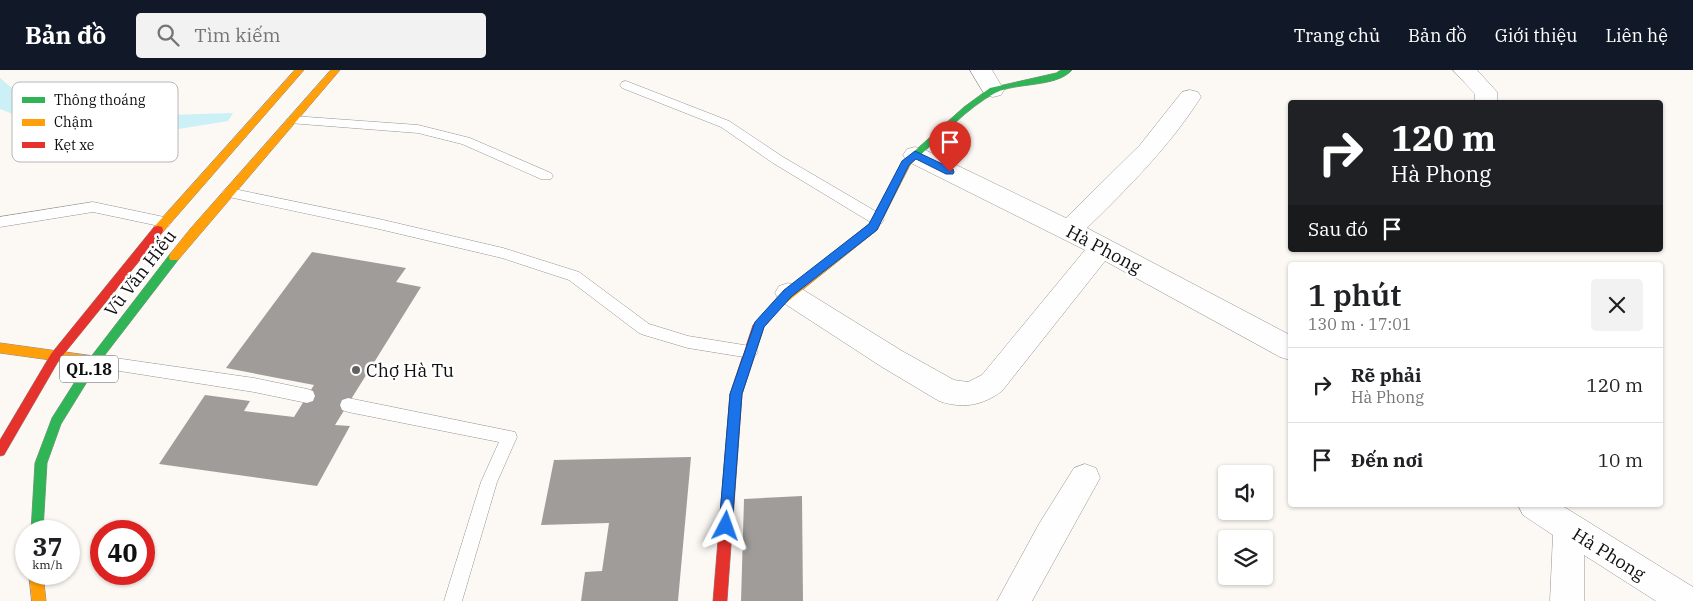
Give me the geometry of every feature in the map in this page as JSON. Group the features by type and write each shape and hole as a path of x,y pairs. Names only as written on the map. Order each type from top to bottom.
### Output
{"main road":[{"name":"Vũ Văn Hiếu","path":"0,450 55,357 164,222 300,70"},
{"name":"Vũ Văn Hiếu","path":"38,520 41,463 56,422 94,361 195,231 336,70"},
{"path":"720,601 736,394 759,325 788,293 873,227 906,163 967,109 992,90 1059,75 1068,70"},
{"path":"164,222 195,231"},
{"path":"0,348 94,361"},
{"path":"37,585 39,601"}],"street":[{"path":"981,70 992,90"},
{"path":"1464,70 1486,92 1486,100"},
{"path":"1069,230 1124,177 1175,120 1190,97"},
{"name":"Hà Phong","path":"915,155 1102,247 1288,348"},
{"path":"788,293 892,359 949,392 968,394 981,391 992,383 1102,247"},
{"path":"1014,601 1050,534 1085,478"},
{"name":"Hà Phong","path":"1537,507 1685,601"},
{"path":"1567,601 1569,528"}],"lane":[{"path":"626,85 724,124 778,160 877,219"},
{"path":"292,120 418,129 466,141 546,176"},
{"path":"229,193 379,224 504,254 574,276 644,329 688,342 750,352"},
{"path":"0,222 93,208 164,222"},
{"path":"94,361 254,385 307,396"},
{"path":"348,404 509,437 489,482 453,601"}],"water":[{"path":"0,78 12,88 12,114 0,109"},
{"path":"233,113 228,121 178,129 178,115"}],"building":[{"path":"312,252 406,268 396,282 421,287 335,425 350,426 317,486 159,464 205,395 250,401 244,411 294,417 314,385 226,368"},
{"path":"691,457 678,601 581,601 585,572 602,571 609,523 541,525 554,460"},
{"path":"802,496 803,601 741,601 744,499"}],"traffic: fast":[{"path":"914,156 967,109 993,90 1059,75 1068,70"},
{"path":"38,520 41,463 56,422 94,361 174,257"}],"traffic: slow":[{"path":"158,230 300,70"},
{"path":"174,257 336,70"},
{"path":"782,300 873,227 906,163 914,156"},
{"path":"0,348 94,361"},
{"path":"37,585 39,601"}],"traffic: jam":[{"path":"0,451 55,357 158,230"},
{"path":"720,601 736,394 759,325 782,300"}],"place":[{"name":"Chợ Hà Tu","path":"356,370"}],"route":[{"path":"726,526 736,394 759,325 788,293 873,227 906,163 915,155 950,172"}]}
